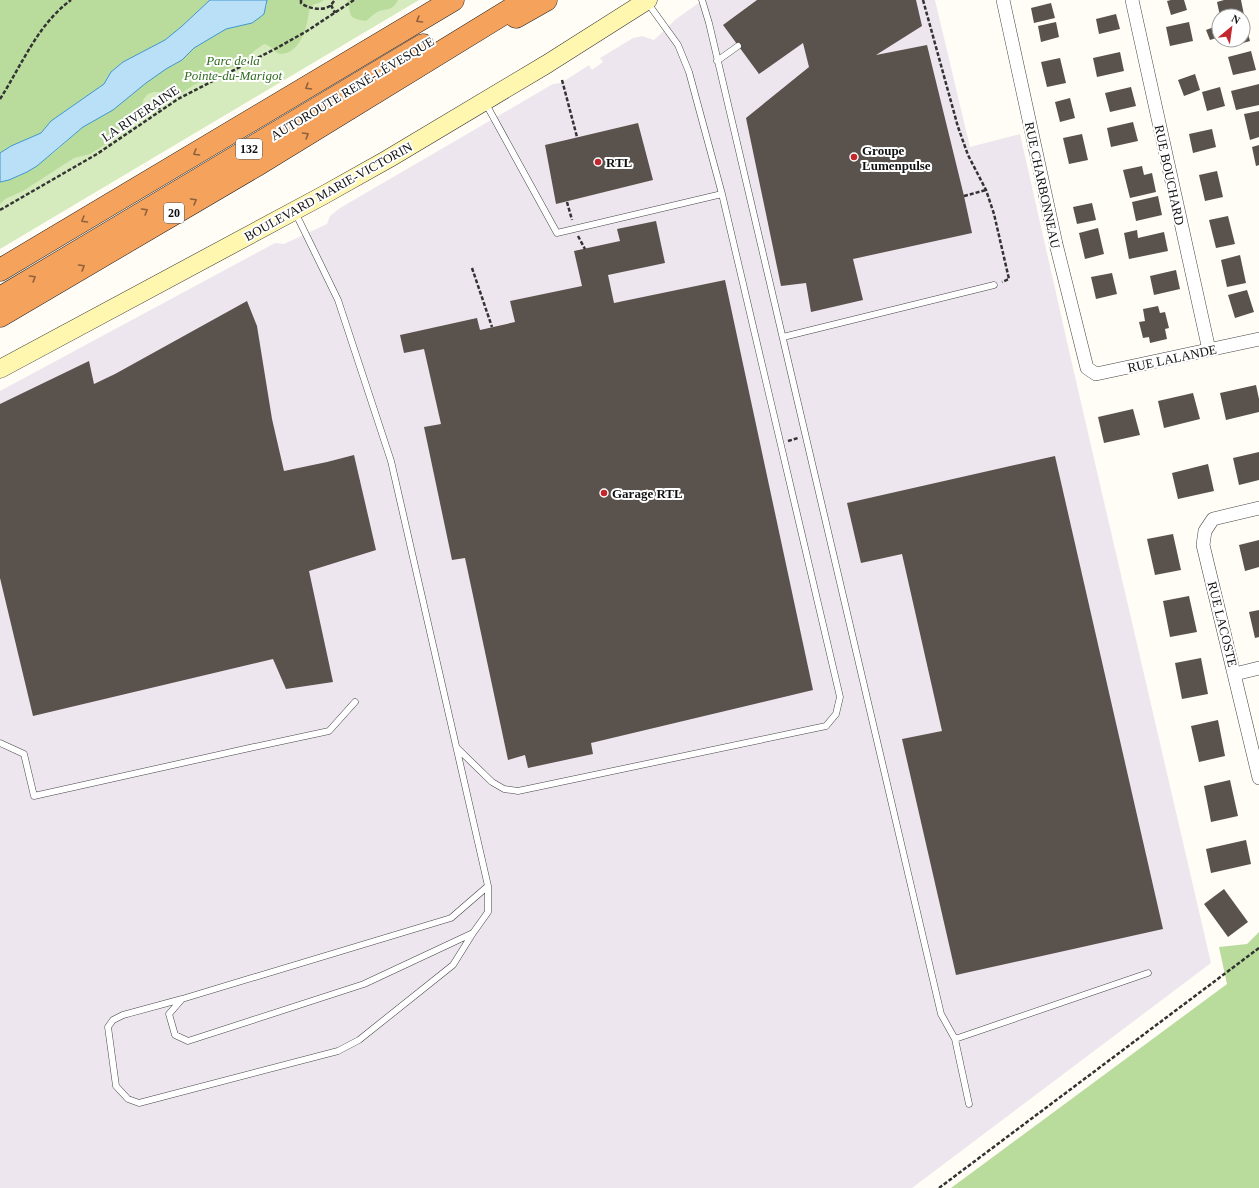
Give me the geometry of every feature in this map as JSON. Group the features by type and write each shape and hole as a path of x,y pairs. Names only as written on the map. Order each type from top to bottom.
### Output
{"highway":[{"name":"AUTOROUTE RENÉ-LÉVESQUE","path":"0,270 453,0"},
{"name":"AUTOROUTE RENÉ-LÉVESQUE","path":"0,298 498,0"},
{"path":"348,109 526,0"},
{"path":"348,109 546,0"},
{"name":"AUTOROUTE RENÉ-LÉVESQUE","path":"0,316 257,165 348,109"}],"street":[{"name":"BOULEVARD MARIE-VICTORIN","path":"0,369 388,159 547,64 647,0"},
{"name":"RUE CHARBONNEAU","path":"1003,0 1056,244 1087,368"},
{"name":"RUE BOUCHARD","path":"1132,0 1209,350"},
{"name":"RUE LALANDE","path":"1087,368 1096,374 1259,339"},
{"name":"RUE LACOSTE","path":"1259,508 1213,519 1205,531 1203,545 1259,778"},
{"path":"1235,674 1259,668"}],"lane":[{"path":"457,748 492,782 504,789 518,792 826,726 836,714 840,697 722,194 686,62 673,38 647,0"},
{"path":"702,0 709,23 807,436 941,1014 955,1039 969,1104"},
{"path":"717,61 738,46"},
{"path":"485,102 557,233 722,194"},
{"path":"295,210 338,300 392,461 488,886 488,912 453,964 359,1040 338,1051 139,1103 128,1099 116,1086 108,1027 113,1020 451,918 488,886"},
{"path":"783,337 994,285"},
{"path":"0,743 24,754 34,796 329,731 354,702"},
{"path":"182,999 169,1014 175,1034 188,1041 364,984 473,933"},
{"path":"955,1039 1148,973"}],"path":[{"path":"0,99 47,22 61,7 71,0"},
{"path":"301,0 301,3 306,6 320,8 325,8 331,5 335,0"},
{"name":"LA RIVERAINE","path":"0,210 97,154 193,91 275,49 354,0"},
{"path":"923,0 958,126 968,155 986,190 994,214 1009,279 994,285"},
{"path":"331,5 335,12"},
{"path":"562,80 577,137"},
{"path":"154,101 161,111"},
{"path":"964,196 986,190"},
{"path":"472,268 492,328"},
{"path":"780,443 807,436"},
{"path":"939,1188 1259,948"}],"shaded area":[{"path":"703,0 935,0 970,147 1020,134 1211,963 912,1188 0,1188 0,391 275,243 284,244 327,224 330,216 340,208 553,84 561,83 589,65 592,70 603,62 600,58 633,38 642,36 654,40 676,19"}],"green space":[{"path":"0,0 419,0 0,249"},
{"name":"Parc de la Pointe-du-Marigot","path":"0,0 210,0 165,40 123,62 111,72 104,84 51,121 41,133 11,146 0,153"},
{"path":"267,0 324,0 310,7 302,38 299,43 289,52 280,54 264,44 241,63 194,85 175,97 169,97 159,92 148,94 143,100 142,115 122,134 90,154 74,158 23,191 5,199 0,204 0,182 9,180 27,172 55,152 83,127 113,110 146,83 182,60 194,48 226,29 252,23 267,6"},
{"path":"348,0 398,0 393,7 379,11 366,21 353,18 351,16"},
{"path":"1259,932 1259,1188 951,1188 1227,984 1219,947 1247,944"}],"water":[{"path":"210,0 267,0 264,14 252,23 226,29 194,48 182,60 146,83 113,110 83,127 37,166 9,180 0,182 0,153 11,146 41,133 51,121 104,84 111,72 123,62 165,40"}],"building":[{"name":"Groupe Lumenpulse","path":"757,0 916,0 922,26 876,55 927,45 972,233 853,259 863,300 811,312 806,283 781,286 746,118 809,67 803,43 759,74 723,25"},
{"path":"1184,0 1187,10 1171,15 1167,1"},
{"path":"1224,0 1241,0 1243,8 1218,8 1217,2"},
{"path":"1051,3 1055,18 1034,23 1031,8"},
{"path":"1116,14 1120,29 1099,34 1096,19"},
{"path":"1056,22 1059,37 1041,42 1038,26"},
{"path":"1189,22 1193,41 1170,46 1166,27"},
{"path":"1211,28 1211,40 1210,40 1206,30"},
{"path":"1251,51 1256,70 1233,75 1228,57"},
{"path":"1120,52 1124,71 1097,77 1093,58"},
{"path":"1060,58 1066,83 1047,87 1041,62"},
{"path":"1195,74 1200,90 1184,96 1178,80"},
{"path":"1259,84 1259,105 1236,110 1231,91"},
{"path":"1131,87 1136,106 1110,112 1105,93"},
{"path":"1220,87 1225,106 1207,111 1202,92"},
{"path":"1070,98 1075,118 1060,122 1055,102"},
{"path":"1259,111 1259,137 1250,140 1244,114"},
{"path":"1133,122 1138,141 1111,147 1107,128"},
{"name":"RTL","path":"638,123 653,180 556,204 545,145"},
{"path":"1212,129 1216,147 1193,153 1189,134"},
{"path":"1082,134 1088,160 1069,164 1063,138"},
{"path":"1259,145 1259,165 1256,166 1252,147"},
{"path":"1142,166 1144,175 1152,173 1156,192 1130,198 1123,170"},
{"path":"1217,171 1223,197 1205,201 1199,175"},
{"path":"1158,196 1162,215 1136,221 1132,202"},
{"path":"1092,203 1096,220 1077,224 1073,207"},
{"path":"1228,216 1235,244 1216,248 1209,220"},
{"name":"Garage RTL","path":"656,221 665,263 608,275 614,303 725,280 813,690 591,743 593,754 528,768 525,755 508,760 465,558 452,560 424,427 441,424 424,349 404,353 400,335 477,318 480,330 515,322 510,301 582,286 574,251 620,241 617,229"},
{"path":"1098,228 1104,254 1085,259 1079,233"},
{"path":"1137,230 1138,238 1164,232 1168,251 1129,259 1124,233"},
{"path":"1240,255 1246,283 1227,287 1221,260"},
{"path":"1176,270 1180,289 1154,295 1150,276"},
{"path":"1112,273 1117,294 1096,299 1091,277"},
{"path":"1247,290 1254,312 1235,318 1228,295"},
{"path":"247,301 257,326 272,419 284,471 354,455 376,550 309,571 333,682 286,689 273,659 33,716 0,578 0,404 89,361 94,384 115,374"},
{"path":"1158,306 1160,313 1165,312 1169,328 1165,329 1167,339 1150,343 1149,337 1143,338 1139,322 1145,321 1143,309"},
{"path":"1256,385 1259,399 1259,412 1226,420 1220,393"},
{"path":"1193,393 1200,419 1164,428 1158,401"},
{"path":"1133,409 1140,435 1104,443 1098,417"},
{"path":"1259,452 1259,480 1239,485 1233,458"},
{"path":"1055,456 1163,929 956,975 902,739 942,731 902,554 861,563 847,503"},
{"path":"1208,464 1214,491 1178,499 1172,473"},
{"path":"1173,534 1181,570 1155,575 1147,539"},
{"path":"1259,540 1259,567 1245,571 1239,545"},
{"path":"1189,596 1197,632 1170,637 1163,601"},
{"path":"1259,610 1259,637 1255,638 1249,612"},
{"path":"1201,658 1208,694 1182,699 1175,663"},
{"path":"1218,720 1225,756 1199,762 1191,726"},
{"path":"1230,780 1238,816 1211,822 1204,786"},
{"path":"1246,840 1251,864 1211,873 1206,849"},
{"path":"1224,889 1248,922 1228,937 1204,904"}],"place":[{"name":"Groupe Lumenpulse","path":"854,157"},
{"name":"RTL","path":"598,162"},
{"name":"Garage RTL","path":"604,493"}]}
